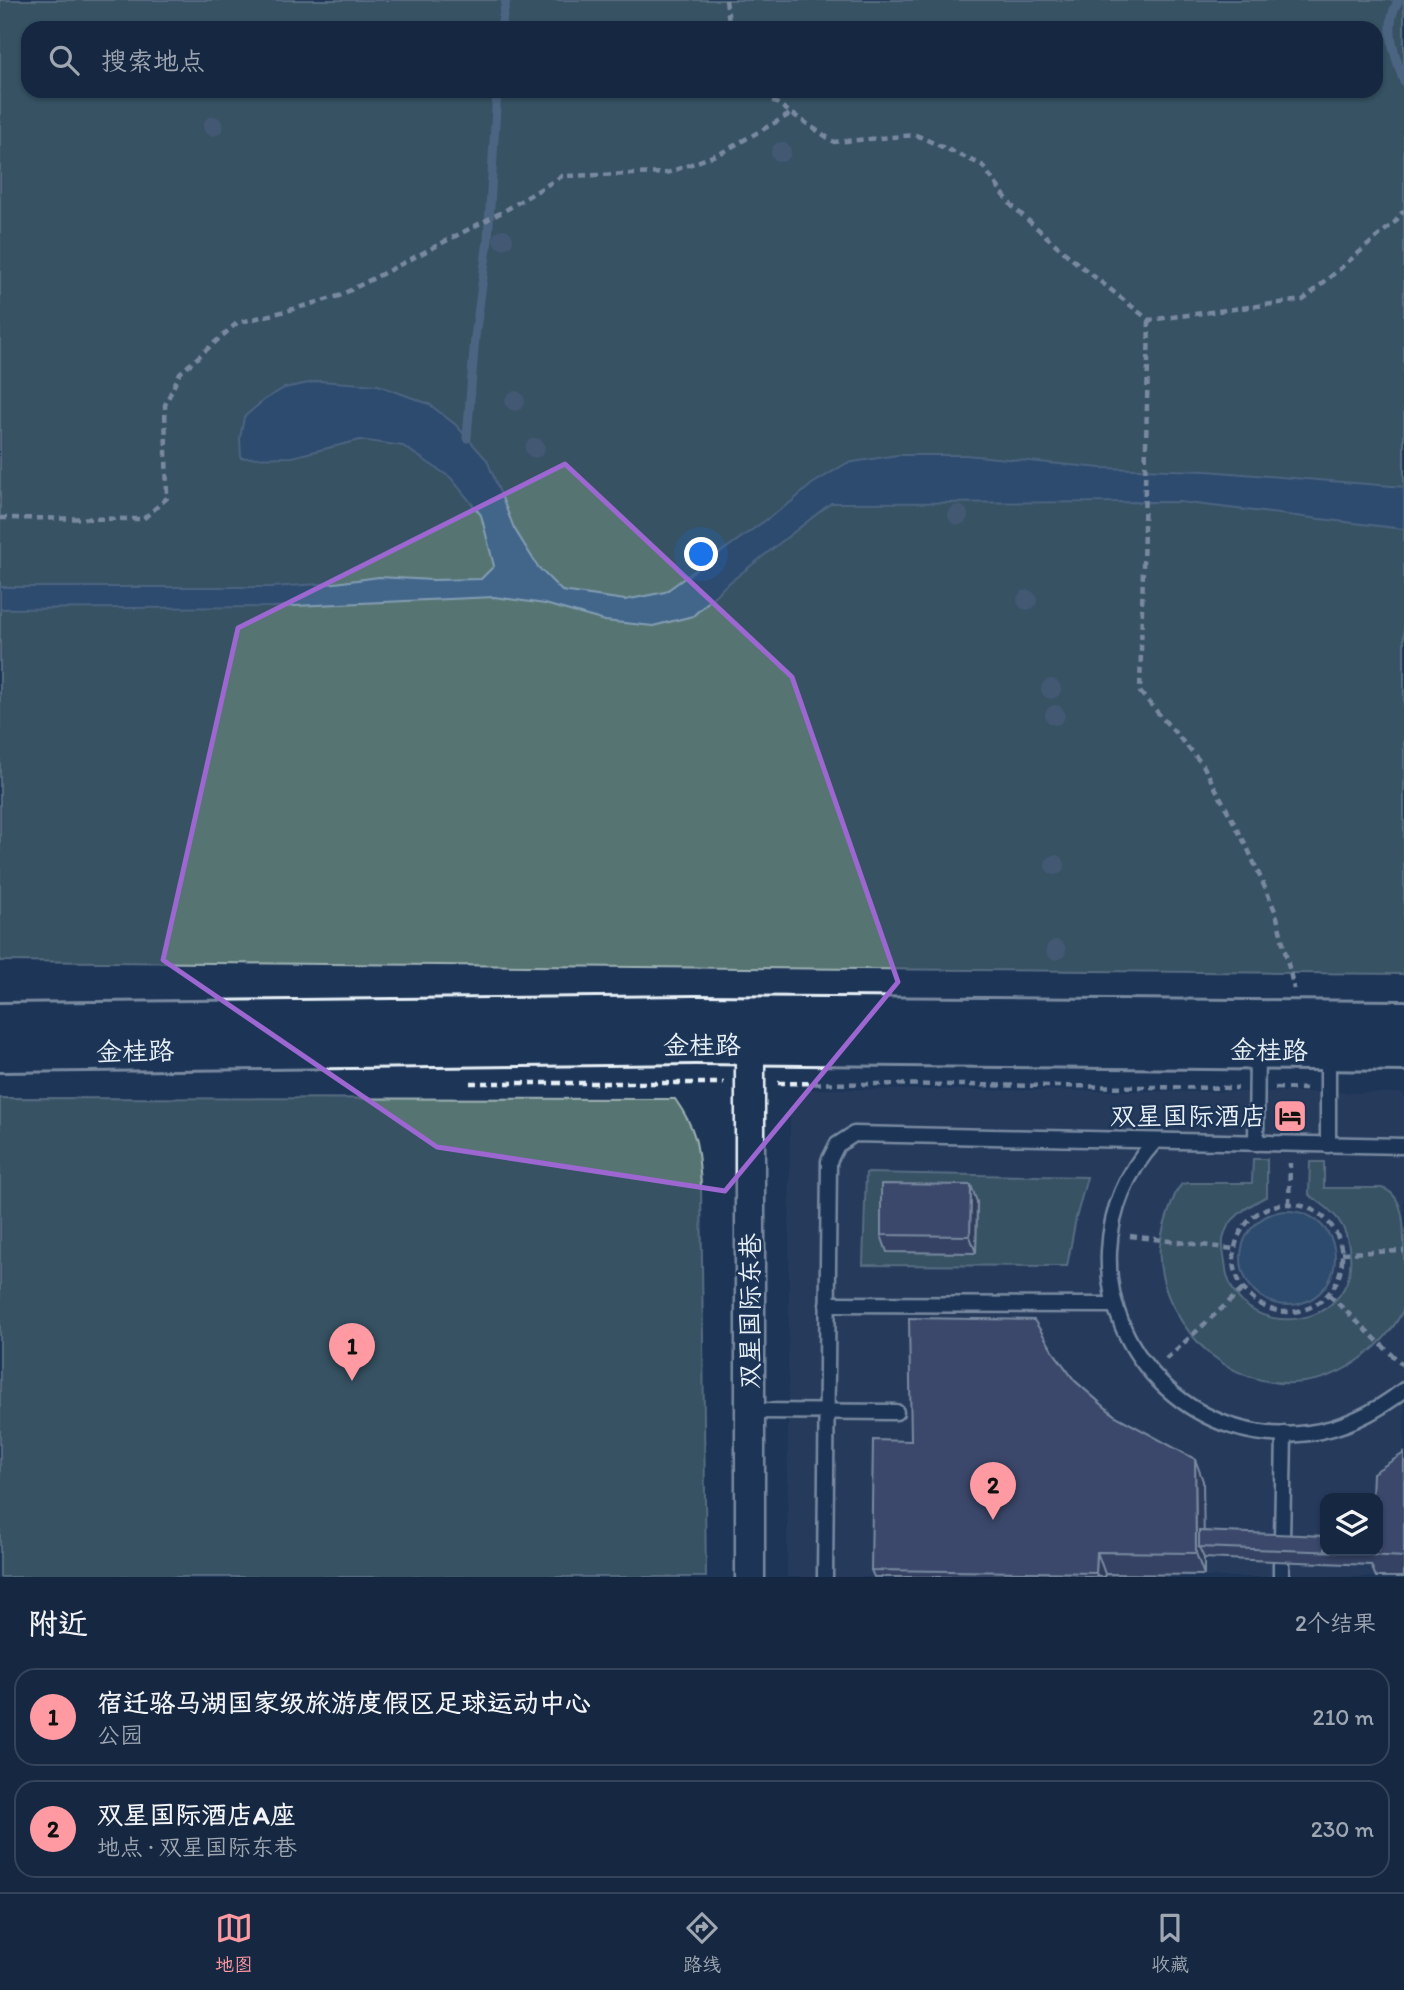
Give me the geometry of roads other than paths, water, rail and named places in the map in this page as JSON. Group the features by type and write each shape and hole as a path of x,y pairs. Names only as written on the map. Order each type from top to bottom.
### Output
{"street":[{"name":"金桂路","path":"0,1023 695,1016 1256,1035"},
{"name":"金桂路","path":"0,1052 750,1045 1256,1035 1323,1033 1404,1021"},
{"name":"金桂路","path":"1323,1033 1404,1051"},
{"name":"双星国际东巷","path":"750,1045 751,1577"}],"lane":[{"path":"1323,1033 1328,1088 1328,1145"},
{"path":"1256,1035 1256,1143"},
{"path":"825,1577 829,1161 837,1146 854,1134 1404,1146"},
{"path":"1155,1141 1140,1157 1117,1203 1110,1234 1109,1262 1119,1320 1151,1373 1193,1409 1220,1422 1249,1430 1284,1434 1335,1428 1363,1418 1404,1390"},
{"path":"827,1304 1115,1305"},
{"path":"750,1411 896,1412"},
{"path":"1282,1541 1284,1434"}],"waterway":[{"path":"502,21 506,0"},
{"path":"1399,0 1391,20 1391,30 1394,51 1404,82"},
{"path":"467,438 475,337 488,240 497,98"}],"place":[{"name":"双星国际酒店","path":"1290,1116"},
{"name":"宿迁骆马湖国家级旅游度假区足球运动中心","path":"352,1381"},
{"name":"双星国际酒店A座","path":"993,1520"}]}
